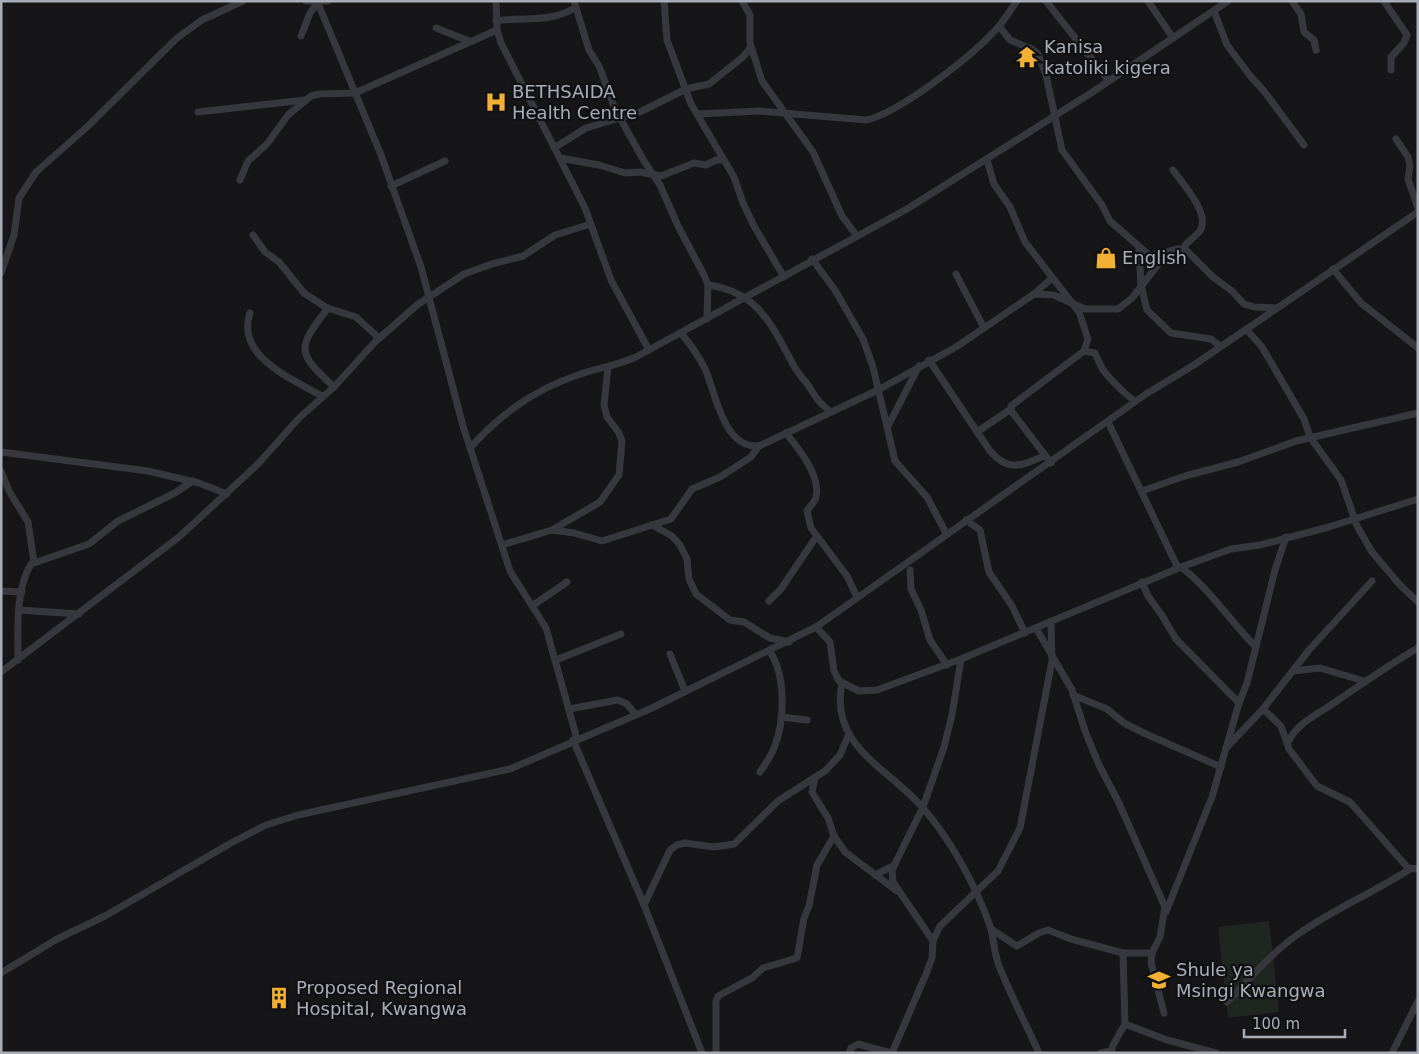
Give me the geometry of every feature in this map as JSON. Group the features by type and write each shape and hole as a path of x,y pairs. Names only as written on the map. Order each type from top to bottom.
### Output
{"street":[{"path":"1,273 14,235 20,198 36,172 87,127 177,38 202,20 244,1"},
{"path":"306,1 328,1"},
{"path":"496,1 497,30 520,84 560,158 591,224 610,280 649,350"},
{"path":"664,1 667,40 686,89 697,114 734,177 754,226 784,276"},
{"path":"742,1 748,7 751,18 751,47 766,87 813,152 842,216 857,236"},
{"path":"697,114 708,115 753,111 866,120 888,112 917,94 1000,26 1017,1"},
{"path":"1046,1 1109,81"},
{"path":"1148,1 1173,38"},
{"path":"470,448 501,417 528,399 581,374 608,367 649,350 812,259 907,209 1055,116 1228,1"},
{"path":"1292,1 1301,14 1304,32 1314,40 1316,50"},
{"path":"1384,1 1407,35 1404,43 1390,56 1391,70"},
{"path":"302,36 310,13 318,2"},
{"path":"318,2 392,186 421,267 470,448 514,579 546,628 569,709 575,739 644,905 702,1053"},
{"path":"496,21 553,18 574,5 589,50 599,66 602,78 619,117 654,176 708,286 707,319"},
{"path":"1214,10 1224,40 1304,145"},
{"path":"1000,26 1010,40 1032,49 1038,54 1046,75 1061,146 1068,159 1102,205 1110,222 1139,249 1152,256 1183,249 1201,230 1203,220 1194,199 1173,170"},
{"path":"436,28 469,41"},
{"path":"198,112 305,100 320,94 355,93 497,30"},
{"path":"554,148 586,128 640,112 686,89 704,86 718,79 746,55 751,47"},
{"path":"240,180 248,161 267,144 288,115 305,100"},
{"path":"1396,139 1408,157 1410,166 1408,179 1418,208"},
{"path":"560,158 599,165 625,173 640,172 654,176 661,176 694,164 706,165 716,160 723,160"},
{"path":"977,432 1011,409 1014,403 1084,352 1088,339 1079,312 1025,242 1010,207 994,184 987,160"},
{"path":"392,186 445,161"},
{"path":"1,973 58,939 105,916 266,825 298,815 510,769 685,691 789,642 816,627 946,533 1050,463 1136,401 1418,212"},
{"path":"1,672 179,537 227,494 322,396 334,387 379,338 428,298 464,274 523,256 555,235 591,224"},
{"path":"254,235 266,252 279,262 304,293 328,308 356,317 379,338"},
{"path":"1139,249 1141,285 1146,308 1169,332 1210,339 1220,346"},
{"path":"1183,249 1190,252 1208,273 1232,291 1244,304 1254,307 1277,308"},
{"path":"1034,294 1054,295 1086,309 1118,308 1129,302 1168,253"},
{"path":"812,259 835,290 863,339 888,426 895,461 927,497 946,533"},
{"path":"1333,270 1361,303 1418,348"},
{"path":"956,274 984,328"},
{"path":"681,333 704,367 723,420 740,440 752,446 760,446 830,411 878,390 929,360 956,347 1034,294 1052,278"},
{"path":"708,286 729,290 747,297 768,321 818,402 830,411"},
{"path":"328,308 309,338 304,350 305,357 312,367 334,387"},
{"path":"250,313 246,331 256,353 289,377 322,396"},
{"path":"1246,329 1262,348 1304,419 1310,437 1340,480 1359,528 1373,554 1402,588 1418,602"},
{"path":"1084,352 1095,353 1104,372 1116,382 1128,398 1136,401"},
{"path":"929,360 992,454 1007,465 1025,464 1044,456"},
{"path":"888,426 919,366"},
{"path":"502,545 552,530 600,502 619,476 622,441 619,433 607,417 604,405 608,367"},
{"path":"1011,409 1050,463"},
{"path":"1142,491 1185,476 1238,462 1310,437 1418,413"},
{"path":"1108,422 1179,567 1203,586 1233,624 1256,648"},
{"path":"786,434 802,456 816,481 816,498 807,512 811,528 816,537 839,564 857,597"},
{"path":"552,530 602,541 673,518 692,489 720,477 751,457 760,446"},
{"path":"1,452 122,467 193,481 227,494"},
{"path":"1,470 9,492 28,522 34,562"},
{"path":"18,660 19,610 27,571 34,562 89,544 118,521 173,494 193,481"},
{"path":"816,627 830,642 834,671 842,684 859,691 877,690 961,660 1179,567 1231,550 1356,518 1418,499"},
{"path":"966,520 980,530 989,572 1012,606 1025,633"},
{"path":"652,525 672,536 680,545 689,563 689,579 696,594 730,620 744,622 770,638 789,642"},
{"path":"770,601 781,589 816,537"},
{"path":"1164,1013 1152,969 1152,953 1160,937 1165,914 1221,767 1239,703 1247,683 1275,570 1286,537"},
{"path":"910,570 912,589 923,614 930,640 947,665"},
{"path":"1225,749 1263,709 1330,626 1372,581"},
{"path":"532,606 567,582"},
{"path":"1142,582 1148,596 1162,614 1176,639 1239,703"},
{"path":"1,591 22,592"},
{"path":"19,610 79,614"},
{"path":"849,1053 851,1048 858,1044 891,1053 932,958 933,941 940,926 1001,867 1020,828 1052,655 1051,621"},
{"path":"1036,628 1073,694 1098,765 1118,801 1165,907 1165,914"},
{"path":"556,660 621,634"},
{"path":"1288,742 1292,733 1305,722 1364,681 1418,648"},
{"path":"760,772 775,746 781,718 780,684 775,662 770,652"},
{"path":"670,654 685,691"},
{"path":"933,941 893,882 893,866 923,807 952,715 961,660"},
{"path":"1292,671 1320,668 1364,681"},
{"path":"842,684 840,703 848,736 923,807 953,849 991,929 998,964 1015,1005 1039,1053"},
{"path":"1073,694 1107,709 1124,724 1221,767"},
{"path":"569,709 618,700 627,704 634,714"},
{"path":"1228,1002 1269,958 1297,935 1324,917 1380,889 1414,869 1350,802 1317,786 1292,753 1281,726 1263,709"},
{"path":"781,718 807,720"},
{"path":"644,905 670,850 677,845 685,843 714,847 734,844 768,809 825,771 840,755 848,736"},
{"path":"811,790 814,777"},
{"path":"805,783 828,818 834,836 849,856 901,894"},
{"path":"716,1053 716,1001 718,996 752,978 762,968 797,958 804,918 809,906 817,865 834,836"},
{"path":"875,874 893,866"},
{"path":"991,929 1017,946 1048,930 1080,942 1123,953 1152,953"},
{"path":"1101,1053 1111,1052 1125,1024 1123,953"},
{"path":"1392,1053 1418,1001"},
{"path":"1125,1024 1167,1040 1216,1053"}],"shaded area":[{"path":"1269,921 1279,1012 1228,1018 1218,927"}],"place":[{"name":"Kanisa katoliki kigera","path":"1027,57"},
{"name":"BETHSAIDA Health Centre","path":"496,102"},
{"name":"English","path":"1106,258"},
{"name":"Shule ya Msingi Kwangwa","path":"1159,980"},
{"name":"Proposed Regional Hospital, Kwangwa","path":"279,998"}]}
